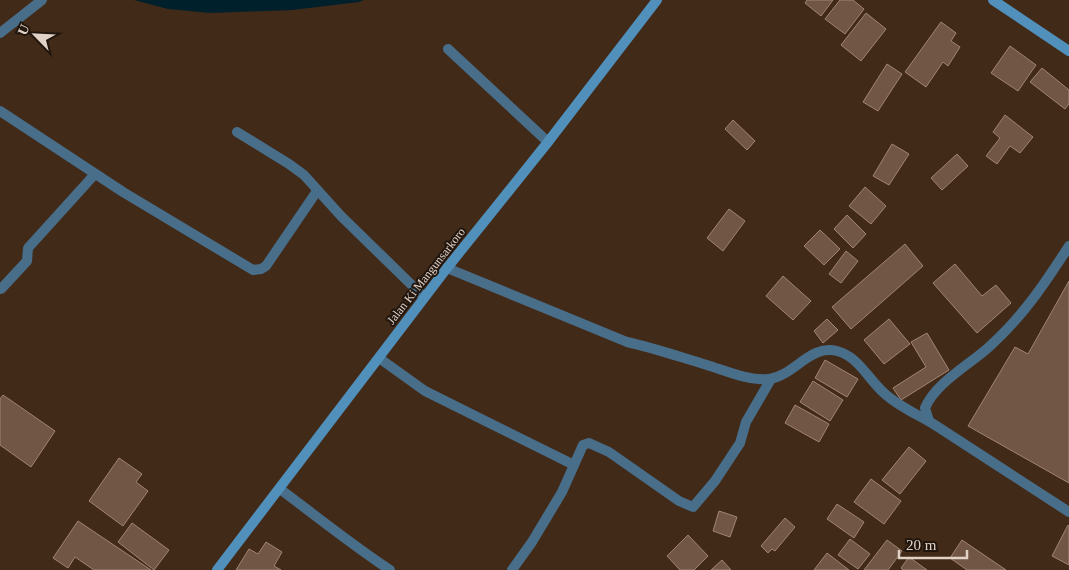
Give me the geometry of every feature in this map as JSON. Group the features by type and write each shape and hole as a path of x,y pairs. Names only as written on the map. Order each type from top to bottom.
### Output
{"main road":[{"name":"Jalan Ki Mangunsarkoro","path":"217,570 424,297 548,142 657,0"},
{"path":"993,0 1069,51"}],"street":[{"path":"0,33 42,0"},
{"path":"448,48 548,142"},
{"path":"0,111 96,174 253,270 266,266 317,191"},
{"path":"236,132 304,175 317,191 424,297"},
{"path":"0,288 27,261 28,248 96,174"},
{"path":"928,421 924,408 928,401 943,385 990,345 1024,312 1069,246"},
{"path":"447,268 627,342 760,379 771,379 786,373 823,350 840,352 863,369 879,389 893,401 928,421 1069,512"},
{"path":"379,358 426,391 574,465"},
{"path":"512,570 537,534 562,492 583,445 588,443 609,452 679,501 693,507 715,481 740,443 746,422 771,379"},
{"path":"280,489 367,555 390,570"}],"water":[{"path":"134,0 364,0 292,10 210,13 168,9"}],"building":[{"path":"807,0 833,0 821,16 805,3"},
{"path":"840,0 853,0 864,9 845,34 825,19"},
{"path":"866,13 886,29 861,61 841,45"},
{"path":"941,22 956,33 951,41 960,47 948,66 943,62 926,87 905,72"},
{"path":"1010,46 1036,65 1018,91 991,73"},
{"path":"887,64 902,74 878,111 863,102"},
{"path":"1042,68 1069,90 1069,104 1065,109 1030,82"},
{"path":"1005,115 1033,137 1020,153 1010,146 997,164 986,156 1000,138 993,132"},
{"path":"733,120 755,141 747,150 725,129"},
{"path":"892,144 909,154 889,185 873,176"},
{"path":"957,154 968,166 942,190 931,178"},
{"path":"865,187 886,206 871,224 849,206"},
{"path":"729,209 745,221 723,251 707,238"},
{"path":"847,215 866,234 853,248 834,229"},
{"path":"820,230 840,249 824,265 804,246"},
{"path":"905,244 923,266 851,329 832,307"},
{"path":"846,251 858,261 841,283 829,274"},
{"path":"955,264 982,296 996,285 1011,303 977,333 933,283"},
{"path":"783,276 811,301 793,320 766,296"},
{"path":"1069,281 1069,483 968,426 1015,347 1028,354"},
{"path":"827,319 838,330 823,343 814,331"},
{"path":"889,319 910,344 884,364 864,340"},
{"path":"927,333 949,370 901,400 893,388 926,367 911,342"},
{"path":"825,360 858,379 847,397 815,378"},
{"path":"813,381 843,400 830,421 800,402"},
{"path":"3,395 55,431 31,467 0,445 0,399"},
{"path":"795,405 829,424 819,442 785,423"},
{"path":"909,447 926,461 900,494 882,480"},
{"path":"119,458 142,474 136,482 148,491 123,526 89,501"},
{"path":"871,479 901,501 884,524 854,502"},
{"path":"837,504 864,522 854,538 827,519"},
{"path":"719,511 737,517 730,537 713,531"},
{"path":"785,518 795,527 775,551 772,549 768,553 761,546"},
{"path":"78,521 151,570 94,570 75,557 68,568 53,558"},
{"path":"132,523 169,550 154,570 118,542"},
{"path":"1069,526 1069,565 1052,556"},
{"path":"688,535 708,556 694,570 680,570 667,556"},
{"path":"850,539 870,554 858,569 838,555"},
{"path":"887,540 902,551 888,570 864,570"},
{"path":"962,540 1006,570 967,570 950,558"},
{"path":"266,542 282,552 274,566 281,570 236,570 249,549 258,554"},
{"path":"827,553 849,570 814,570"},
{"path":"909,557 927,570 903,570 901,568"},
{"path":"722,560 731,570 711,570"}]}
